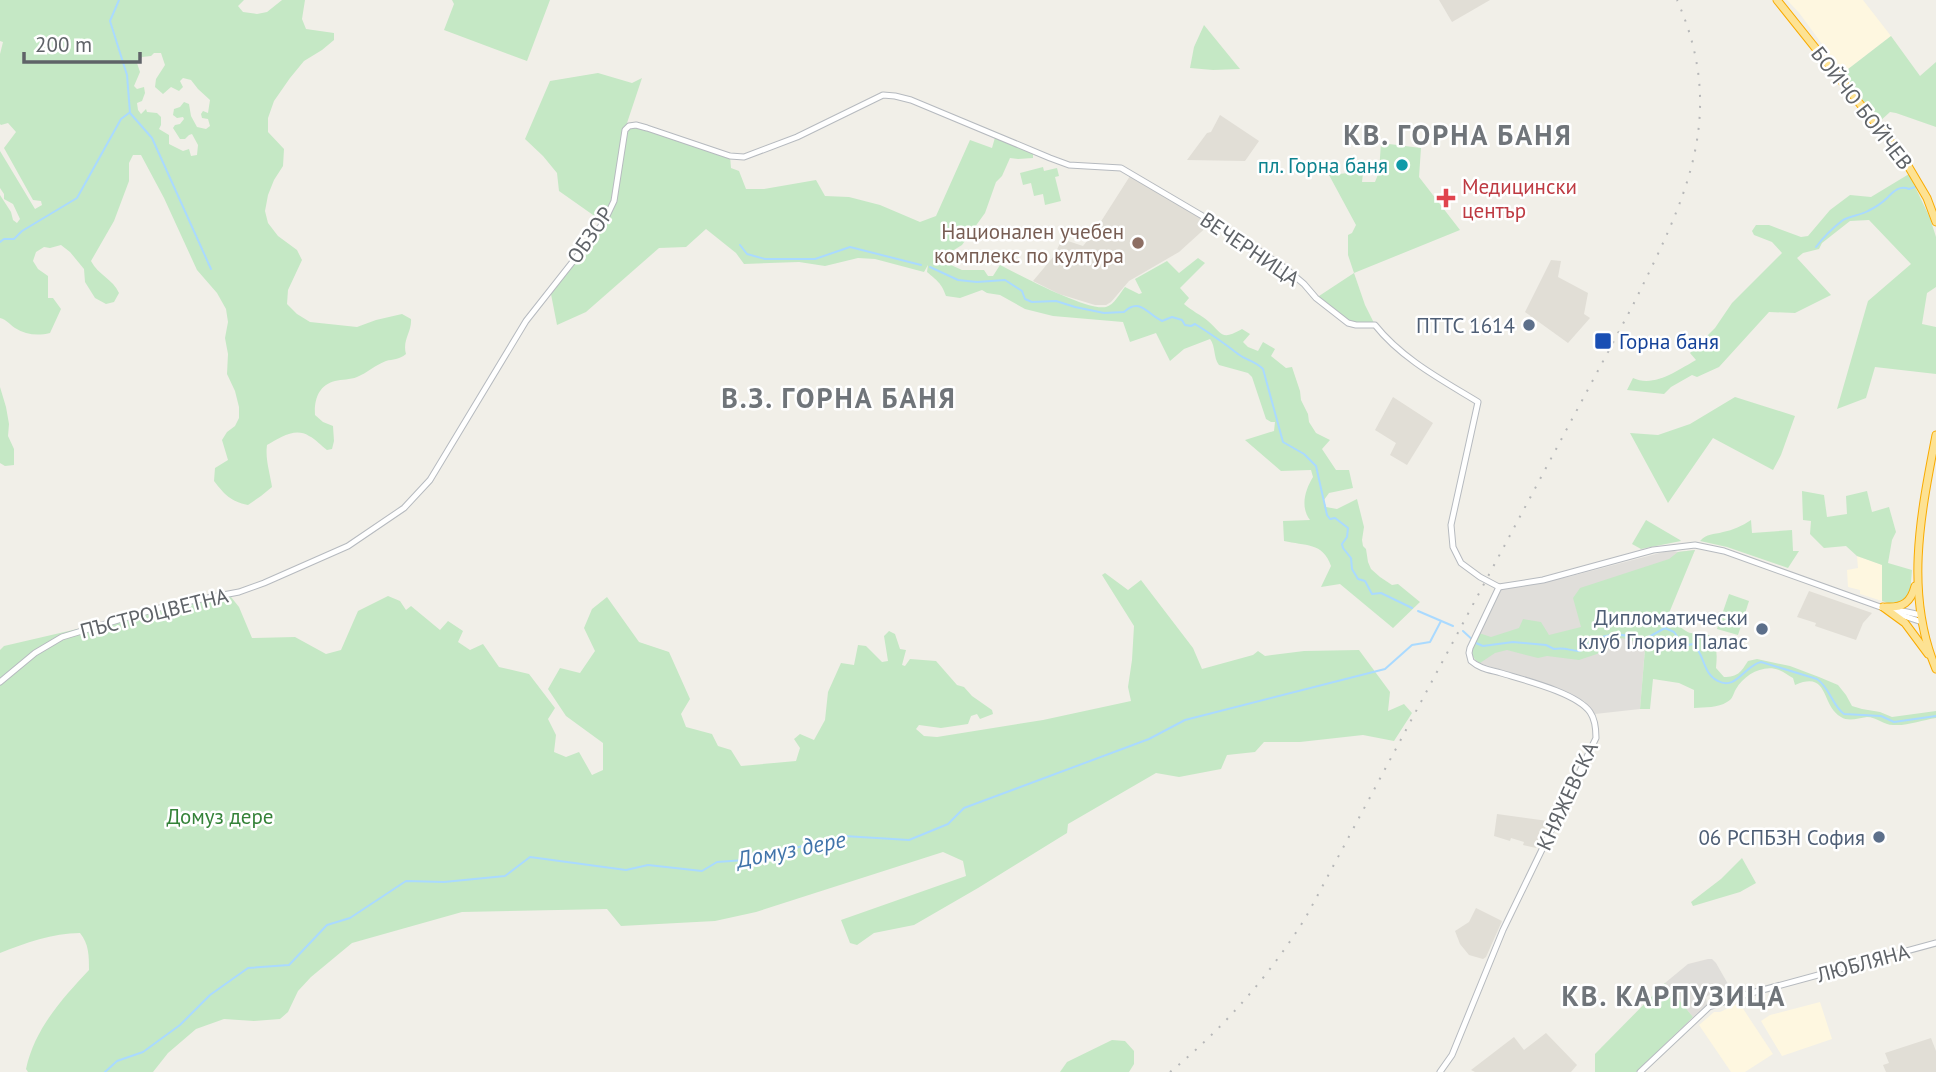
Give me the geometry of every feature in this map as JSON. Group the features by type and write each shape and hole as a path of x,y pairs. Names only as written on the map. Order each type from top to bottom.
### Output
{"highway":[{"name":"БОЙЧО БОЙЧЕВ","path":"1777,0 1904,159 1927,198 1936,222"},
{"path":"1935,668 1921,618 1917,579 1920,519 1936,435"},
{"path":"1883,607 1900,607 1909,601 1917,579"},
{"path":"1883,607 1911,629 1935,668"}],"street":[{"name":"ОБЗОР","path":"239,592 348,546 404,508 423,489 526,321 604,222 614,201 622,143 625,130 629,126 636,125 730,156 744,157 797,137 883,95 895,96 969,123 1049,159 1069,164 1121,168"},
{"name":"ВЕЧЕРНИЦА","path":"1121,168 1245,241 1284,268 1348,323 1356,326 1375,325 1409,358 1478,402 1451,525 1451,536 1453,547 1465,567 1499,587"},
{"path":"1499,587 1543,580 1653,551 1695,545 1713,548 1921,618"},
{"name":"КНЯЖЕВСКА","path":"1440,1072 1452,1055 1500,936 1596,738 1593,716 1586,707 1545,686 1478,666 1471,661 1470,648 1499,587"},
{"name":"ПЪСТРОЦВЕТНА","path":"0,682 35,653 62,637 170,605 239,592"},
{"name":"ЛЮБЛЯНА","path":"1640,1072 1709,1007 1936,943"}],"shaded area":[{"path":"1439,0 1490,0 1452,22"},
{"path":"1787,0 1863,0 1891,36 1843,73"},
{"path":"1220,115 1259,141 1245,161 1187,160 1207,133 1211,132"},
{"name":"Национален учебен комплекс по култура","path":"1130,176 1211,223 1179,252 1129,281 1106,305 1095,305 1059,294 1033,281 1054,256 1062,239 1083,246"},
{"path":"1551,260 1561,261 1558,277 1588,293 1584,314 1590,318 1568,343 1525,312"},
{"path":"1393,397 1433,423 1407,465 1390,455 1396,443 1375,430"},
{"path":"1671,550 1695,550 1645,648 1640,709 1595,714 1584,701 1555,687 1476,662 1472,648 1499,590 1568,577"},
{"path":"1857,556 1883,565 1882,601 1848,587 1847,570 1858,568"},
{"path":"1809,591 1872,613 1863,623 1856,640 1797,617"},
{"path":"1497,814 1548,821 1536,848 1511,838 1510,841 1494,836"},
{"path":"1476,908 1502,921 1483,959 1469,955 1460,944 1455,931 1469,922"},
{"path":"1708,959 1716,963 1728,984 1706,997 1707,1004 1693,1017 1665,983 1688,964"},
{"path":"1820,1002 1832,1039 1782,1056 1761,1021 1770,1015"},
{"path":"1740,1004 1773,1054 1745,1072 1731,1072 1699,1025 1714,1012"},
{"path":"1546,1033 1577,1065 1571,1072 1471,1070 1514,1037 1524,1050"},
{"path":"1931,1038 1936,1051 1936,1072 1886,1072 1883,1065 1889,1063 1885,1053"}],"green space":[{"path":"0,0 244,0 238,6 243,12 257,14 267,12 282,0 305,0 302,19 306,29 334,33 334,40 304,61 274,101 268,118 268,132 284,149 283,166 268,195 265,211 268,223 278,236 297,250 302,260 288,290 287,304 310,322 357,327 402,314 411,319 405,344 406,354 386,361 357,377 335,381 321,389 315,404 315,415 333,426 332,449 327,450 312,437 298,433 288,434 267,445 272,487 248,505 228,497 214,481 215,468 228,460 222,440 239,418 235,391 227,374 226,309 217,293 197,270 141,155 133,155 129,163 129,181 114,221 91,261 119,293 114,302 106,304 95,298 85,282 84,269 70,252 61,245 44,247 36,252 33,261 38,269 48,276 48,298 53,298 61,309 50,333 37,335 23,332 0,318 0,195 13,220 17,223 20,219 13,204 4,199 0,188 0,151 35,209 42,205 41,201 33,200 4,148 16,132 8,123 0,124 0,54 3,42 0,41","holes":["161,53 165,65 156,79 155,87 163,94 171,87 179,91 183,87 180,81 183,78 191,80 210,100 208,113 203,111 201,114 202,118 208,119 210,126 206,129 197,127 189,104 184,102 174,109 173,115 184,119 173,128 180,139 192,134 198,145 197,155 191,156 189,149 183,151 169,144 169,135 159,129 161,117 157,113 147,112 146,109 141,114 138,110 137,103 142,101 145,93 144,87 137,89 134,86 140,72 137,63 142,57"]},
{"path":"452,0 550,0 527,61 444,30 454,4"},
{"path":"1204,25 1240,69 1190,68 1194,47"},
{"path":"1891,36 1920,76 1936,62 1936,127 1890,112 1879,122 1843,73"},
{"path":"598,73 632,83 642,78 625,129 636,125 730,156 731,168 739,171 746,189 764,189 816,180 825,196 849,197 880,205 920,222 936,216 970,140 992,148 996,134 1033,154 1033,158 1010,158 1002,176 996,182 985,213 962,245 949,253 951,265 962,270 984,270 988,276 993,276 1000,265 1084,304 1106,307 1125,287 1142,293 1135,279 1167,261 1179,273 1198,258 1205,263 1180,288 1189,298 1184,304 1223,334 1230,335 1242,329 1250,334 1243,342 1248,347 1258,351 1263,342 1275,349 1271,356 1286,368 1292,367 1309,422 1316,433 1330,440 1322,449 1336,470 1349,470 1353,488 1329,493 1324,500 1326,507 1337,509 1357,499 1364,527 1363,546 1371,569 1392,585 1398,584 1420,602 1393,628 1340,584 1321,587 1331,566 1328,558 1318,549 1284,541 1283,521 1310,520 1304,504 1313,477 1311,470 1281,471 1245,440 1274,431 1275,422 1266,419 1252,377 1248,373 1219,365 1210,339 1184,349 1170,361 1156,333 1130,342 1123,322 1053,316 1025,309 1000,295 982,290 960,298 946,296 940,285 927,272 928,265 924,272 875,259 858,258 825,266 799,262 744,264 736,253 706,229 686,247 659,248 586,312 557,325 550,289 603,222 559,191 557,173 525,139 550,81"},
{"path":"1381,143 1421,148 1419,177 1460,230 1354,273 1348,255 1348,235 1356,225 1329,175 1363,173 1362,182 1375,182 1379,172"},
{"path":"1043,167 1044,171 1057,168 1059,176 1055,177 1061,201 1045,205 1043,194 1034,196 1031,183 1023,185 1020,173"},
{"path":"1909,174 1936,237 1936,287 1927,293 1922,324 1936,327 1936,374 1875,367 1866,398 1837,409 1868,301 1911,264 1869,220 1850,221 1822,243 1819,249 1803,253 1797,258 1831,295 1795,313 1769,312 1719,367 1697,377 1692,375 1664,394 1627,390 1633,378 1641,381 1657,379 1696,360 1690,353 1715,328 1732,303 1782,253 1772,242 1754,235 1752,231 1756,225 1769,225 1801,237 1808,236 1830,210 1850,195 1871,197"},
{"path":"1354,273 1375,325 1348,323 1316,298"},
{"path":"0,387 9,424 8,436 14,449 14,465 5,466 0,463"},
{"path":"1735,397 1795,416 1773,470 1713,438 1668,503 1630,433 1658,435 1690,424"},
{"path":"1802,491 1824,495 1827,517 1847,514 1846,496 1867,491 1872,512 1889,507 1896,532 1888,563 1912,570 1910,594 1903,602 1891,604 1882,601 1882,565 1857,556 1846,546 1824,548 1810,534 1811,521 1803,520"},
{"path":"1646,520 1681,541 1641,549 1632,544"},
{"path":"1751,520 1752,533 1792,530 1793,551 1799,551 1788,568 1727,547 1700,541 1708,535 1734,529"},
{"path":"1695,550 1667,618 1688,632 1703,633 1712,638 1716,647 1716,668 1724,677 1736,675 1748,661 1757,659 1790,666 1838,685 1852,706 1892,717 1936,711 1936,718 1890,725 1870,717 1844,718 1834,712 1819,685 1806,682 1795,685 1793,678 1781,671 1767,668 1749,675 1739,684 1729,701 1711,707 1694,708 1694,690 1679,683 1653,679 1650,709 1640,709 1645,649 1636,642 1622,638 1597,654 1579,660 1547,656 1538,658 1507,650 1495,653 1480,663 1473,657 1472,650 1479,633 1491,637 1519,628 1523,619 1541,622 1549,635 1581,627 1573,598 1580,588 1669,559 1678,552"},
{"name":"Домуз дере","path":"1105,573 1128,590 1141,580 1193,648 1202,669 1253,655 1258,651 1265,656 1304,651 1359,650 1390,692 1388,711 1404,704 1412,713 1394,741 1363,735 1300,742 1264,742 1255,752 1227,755 1221,769 1179,777 1156,773 1068,824 1067,833 914,925 874,933 857,945 850,943 841,920 966,876 963,861 943,852 756,912 715,921 621,926 607,909 462,912 352,943 311,977 298,991 288,1012 280,1019 224,1019 196,1029 168,1053 153,1072 28,1072 26,1069 43,1027 89,970 89,960 87,946 80,933 29,942 0,953 0,650 4,646 172,607 231,597 239,607 252,638 295,637 326,654 341,650 358,611 388,596 400,601 406,610 411,606 440,630 448,621 463,631 458,642 470,650 483,644 499,667 529,674 555,708 548,719 556,735 554,752 566,757 579,752 592,775 603,770 603,743 566,716 548,689 560,668 580,673 595,651 584,628 592,609 607,597 639,642 669,652 690,699 681,714 686,727 712,734 718,746 731,750 741,766 796,761 800,748 794,739 800,734 814,740 825,720 828,692 841,663 854,665 858,645 866,646 882,662 888,661 884,636 889,631 895,634 900,649 906,650 902,665 905,666 910,659 936,661 957,685 964,687 992,710 993,714 980,719 977,714 971,716 968,724 941,728 919,725 916,729 924,736 937,737 1043,720 1131,701 1128,687 1134,626 1102,575"},
{"path":"1729,594 1749,601 1738,635 1717,629"},
{"path":"1742,858 1756,883 1740,892 1693,906 1691,902 1721,879"},
{"path":"1665,983 1693,1017 1636,1072 1595,1072 1595,1054"},
{"path":"1112,1040 1125,1041 1134,1051 1134,1064 1129,1072 1060,1072 1067,1062"}],"waterway":[{"path":"119,0 110,21 127,75 130,113 152,138 211,269"},
{"path":"0,242 14,239 22,231 77,198 121,119 129,113"},
{"path":"1816,247 1843,220 1873,208 1896,190 1915,187"},
{"path":"740,245 747,254 765,259 815,259 850,247 921,265"},
{"path":"930,267 958,280 1005,280 1022,291 1025,299 1032,302 1056,301 1104,313 1124,312 1139,306 1162,321 1172,317 1182,320 1185,325 1195,324 1260,366 1283,442 1304,454 1316,466 1327,515 1348,528 1347,537 1342,544 1351,558 1352,569 1358,579 1365,581 1372,594 1381,593 1412,608"},
{"path":"1418,611 1453,626"},
{"name":"Домуз дере","path":"105,1072 117,1061 143,1052 180,1025 210,995 248,968 289,965 327,925 350,918 406,881 444,882 505,876 530,857 626,870 648,865 702,871 717,862 745,860 844,836 909,840 948,824 964,808 1149,739 1185,720 1385,669 1412,645 1430,642 1441,621"},
{"name":"Домуз дере","path":"1463,631 1483,646 1513,642 1580,651 1603,636 1626,635 1645,639 1665,628 1674,632 1684,646 1693,644 1709,673 1724,683 1730,683 1761,662 1817,679 1844,714 1881,716 1894,722 1936,716"}],"railway":[{"path":"1170,1072 1209,1038 1244,1000 1277,960 1306,917 1651,268 1683,195 1694,158 1699,121 1699,83 1692,42 1677,0"}],"place":[{"name":"пл. Горна баня","path":"1402,165"},
{"name":"Медицински център","path":"1446,198"},
{"name":"Национален учебен комплекс по култура","path":"1138,243"},
{"name":"ПТТС 1614","path":"1529,325"},
{"name":"Горна баня","path":"1603,341"},
{"name":"Дипломатически клуб Глория Палас","path":"1762,629"},
{"name":"06 РСПБЗН София","path":"1879,837"}],"district":[{"name":"КВ. ГОРНА БАНЯ","path":"1458,134"},
{"name":"В.З. ГОРНА БАНЯ","path":"839,397"},
{"name":"КВ. КАРПУЗИЦА","path":"1674,995"}]}
